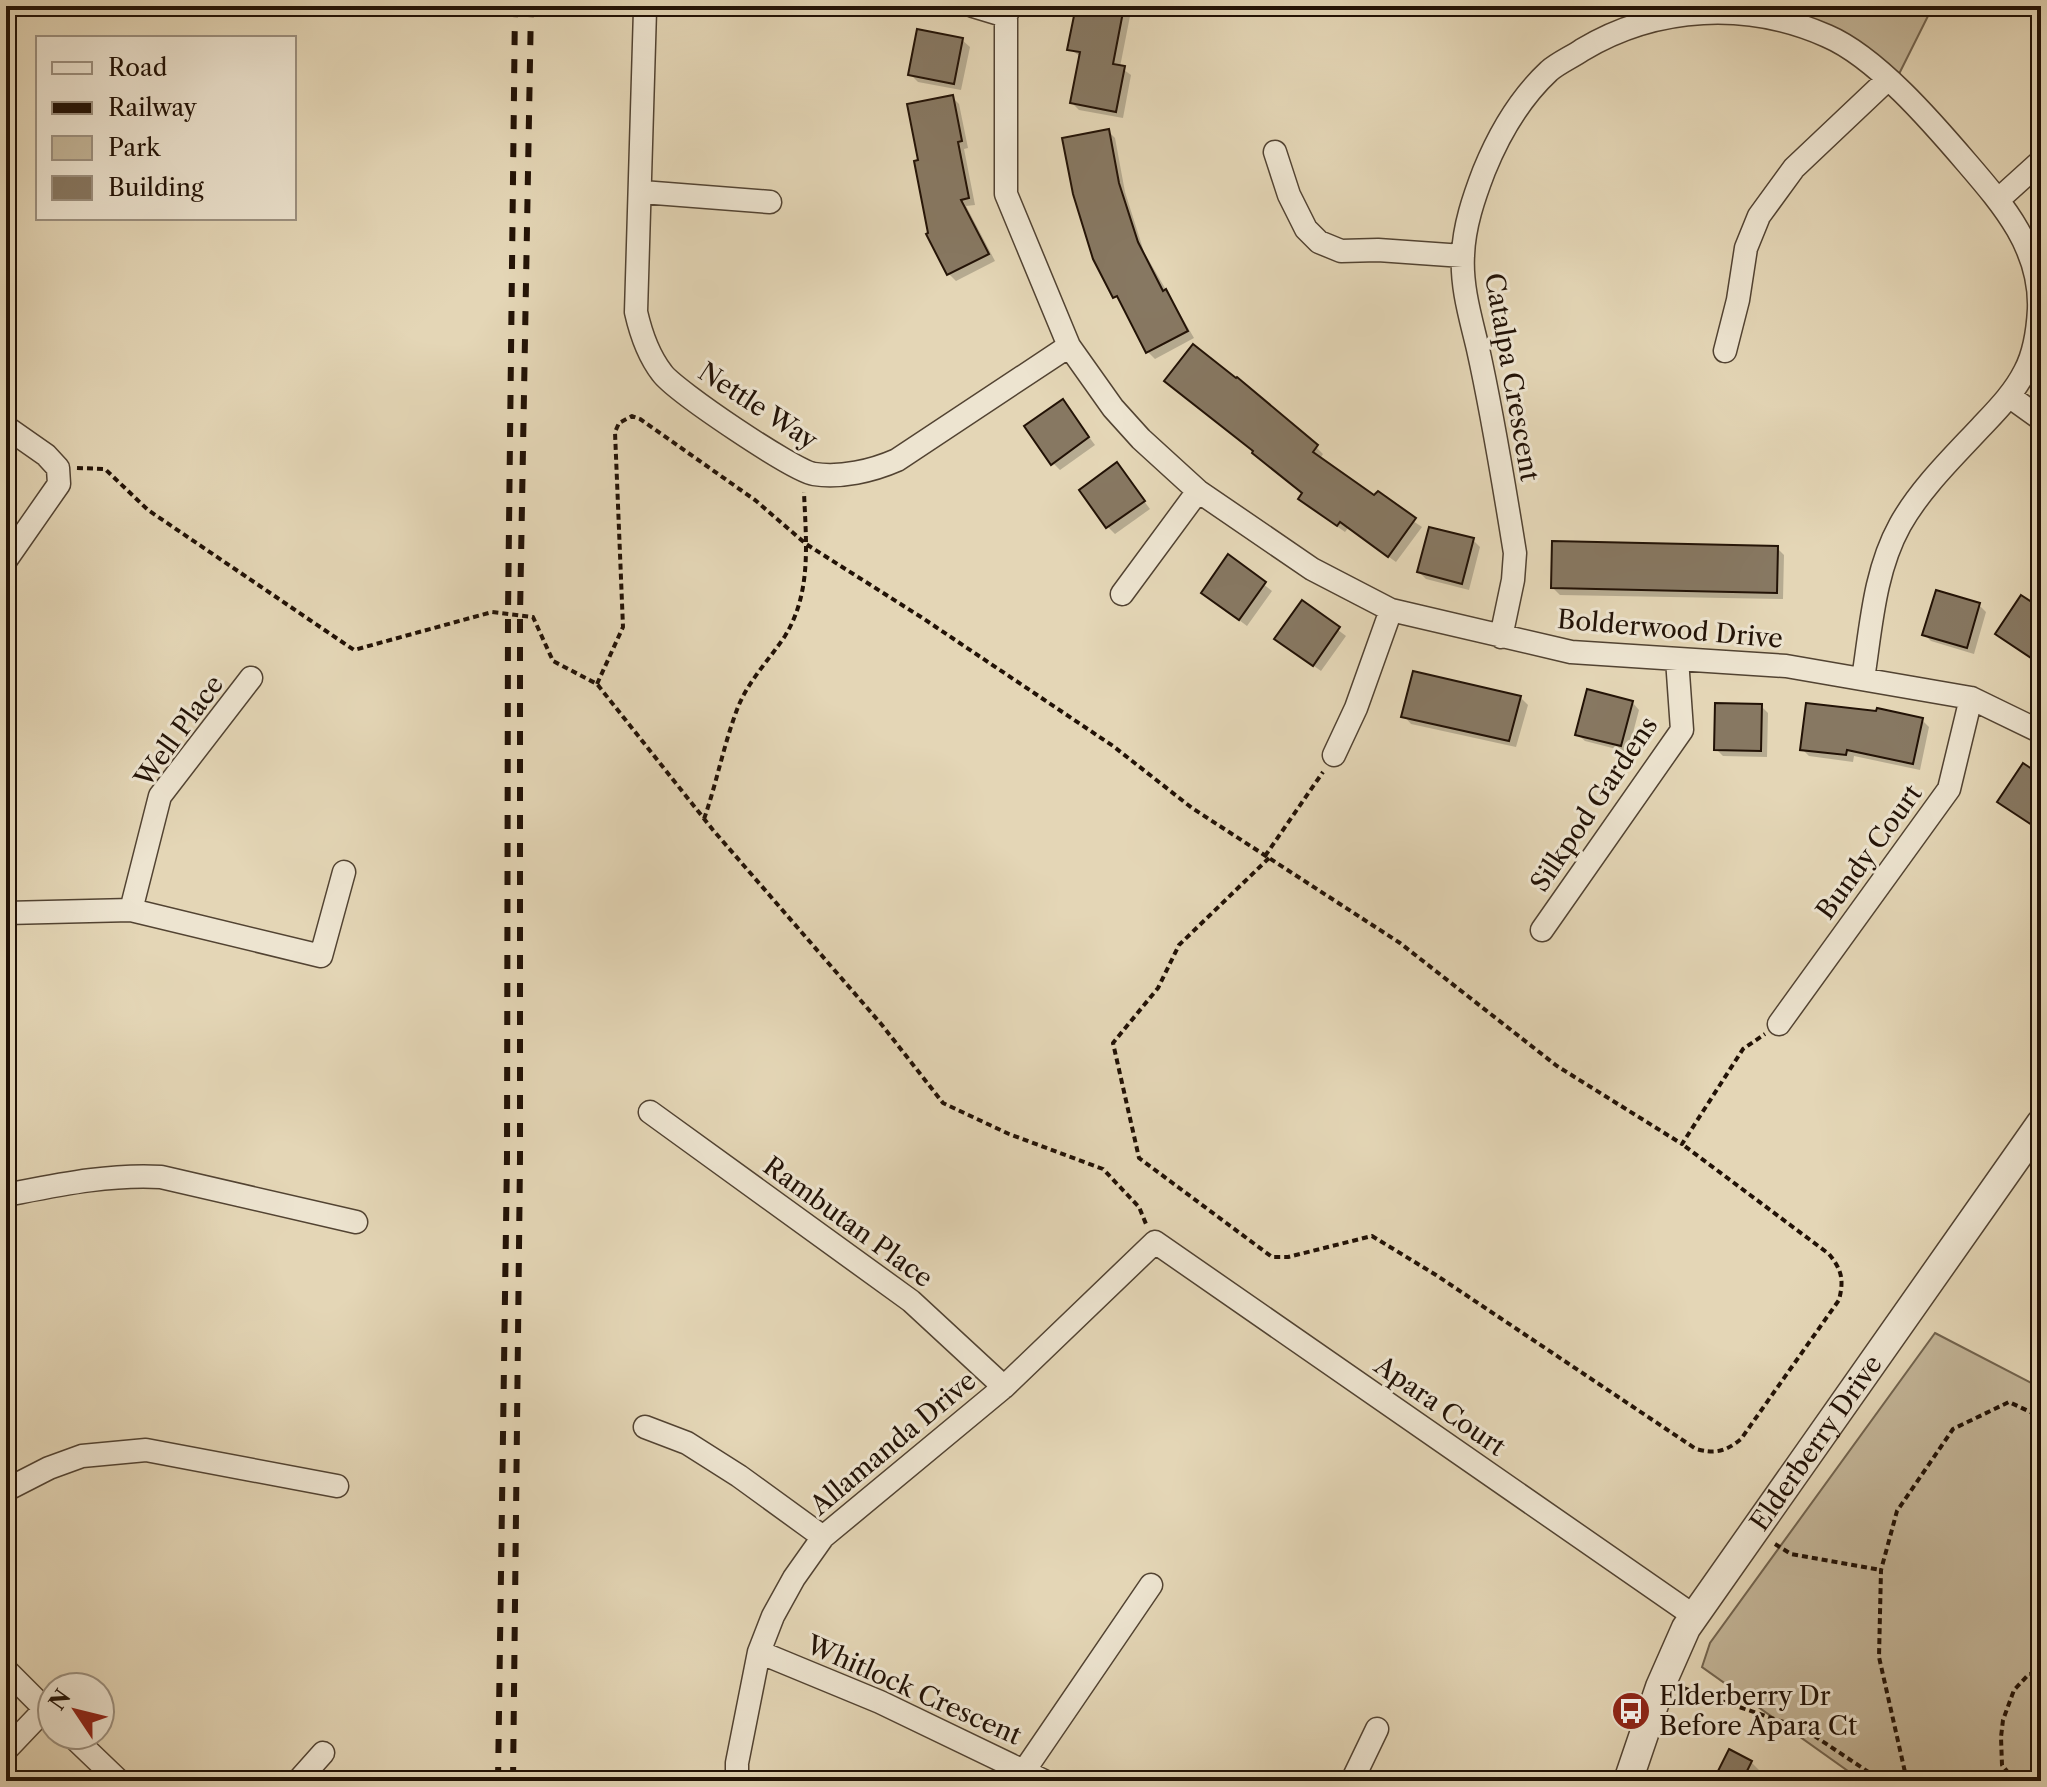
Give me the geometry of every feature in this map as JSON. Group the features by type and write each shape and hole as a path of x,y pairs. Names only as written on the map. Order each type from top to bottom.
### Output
{"street":[{"name":"Nettle Way","path":"647,6 636,312 650,354 663,375 681,392 803,471 839,475 868,471 897,460 1069,346"},
{"path":"973,6 1008,11"},
{"name":"Bolderwood Drive","path":"1008,11 1006,194 1069,346 1113,408 1141,439 1198,491 1312,569 1391,610 1571,652 1786,666 1971,698 2041,732"},
{"name":"Catalpa Crescent","path":"1501,637 1513,580 1515,553 1478,349 1468,313 1463,256 1473,199 1492,151 1519,104 1551,69 1596,42 1629,27 1673,15 1712,11 1753,13 1829,36 1864,57 1945,138 1999,199 2015,221 2029,251 2037,281 2039,310 2027,369 2009,396 1945,466 1901,523 1888,552 1875,598 1863,679"},
{"path":"1725,351 1738,300 1746,248 1759,216 1794,168 1887,80"},
{"path":"1275,152 1289,195 1306,229 1319,242 1341,251 1378,250 1463,256"},
{"path":"1999,199 2041,161"},
{"path":"642,192 770,202"},
{"path":"2009,396 2041,419"},
{"path":"6,427 46,455 58,468 59,484 6,560"},
{"path":"1122,594 1198,491"},
{"path":"1334,755 1356,708 1391,610"},
{"name":"Silkpod Gardens","path":"1542,930 1682,730 1677,659"},
{"name":"Well Place","path":"131,910 160,796 251,678"},
{"name":"Bundy Court","path":"1779,1024 1949,789 1971,698"},
{"path":"6,913 131,910 321,956 344,872"},
{"name":"Rambutan Place","path":"650,1112 911,1301 1004,1387"},
{"name":"Elderberry Drive","path":"1628,1781 1660,1687 1694,1616 2041,1123"},
{"path":"6,1195 101,1178 161,1177 356,1222"},
{"name":"Allamanda Drive","path":"737,1781 737,1763 759,1652 773,1616 794,1578 823,1537 1004,1387 1155,1242"},
{"name":"Apara Court","path":"1155,1242 1694,1616"},
{"path":"645,1427 700,1451 823,1537"},
{"path":"6,1490 49,1468 82,1456 146,1450 337,1486"},
{"path":"1034,1776 1151,1585"},
{"name":"Whitlock Crescent","path":"759,1652 880,1702 1034,1776"},
{"path":"6,1670 36,1701"},
{"path":"6,1750 36,1724"},
{"path":"1352,1781 1377,1729"},
{"path":"88,1751 119,1781"},
{"path":"298,1781 323,1753"}],"path":[{"path":"597,684 623,627 615,432 619,423 632,416 755,500 806,544 1113,746 1192,808 1267,857 1400,943 1557,1066 1682,1144 1829,1254 1839,1266 1843,1281 1839,1300 1741,1439 1727,1450 1713,1454 1696,1449 1436,1275 1372,1236 1288,1257 1272,1257 1139,1158 1113,1043 1158,988 1179,945 1267,857 1334,755"},
{"path":"58,468 105,469 148,510 354,650 492,612 533,617 553,661 597,684 704,819 882,1025 943,1103 1009,1134 1103,1169 1139,1207 1155,1242"},
{"path":"704,819 738,709 748,687 785,635 796,612 807,567 803,471"},
{"path":"1682,1144 1743,1049 1779,1024"},
{"path":"1907,1781 1879,1657 1881,1570 1897,1511 1953,1429 2009,1402 2041,1417"},
{"path":"1769,1541 1791,1554 1881,1570"},
{"path":"2015,1781 2002,1765 2003,1720 2014,1690 2029,1674 2041,1673"},
{"path":"1680,1687 1804,1729 1882,1781"}],"green space":[{"path":"1809,6 1933,6 1892,88 1800,24"},
{"path":"1935,1333 2041,1388 2041,1781 1862,1781 1702,1667 1710,1643"}],"building":[{"path":"1076,6 1123,12 1113,64 1125,66 1116,112 1070,103 1080,52 1067,50"},
{"path":"917,29 963,38 954,84 908,75"},
{"path":"953,95 969,198 961,200 989,254 947,275 926,234 914,161 918,160 907,104"},
{"path":"1109,129 1119,183 1138,242 1188,331 1146,353 1117,296 1113,298 1093,259 1073,194 1062,138"},
{"path":"1193,344 1318,445 1313,452 1374,495 1378,491 1416,518 1388,557 1340,522 1337,526 1298,499 1302,493 1164,381"},
{"path":"1063,399 1089,437 1051,465 1024,426"},
{"path":"1117,462 1145,501 1106,528 1079,490"},
{"path":"1429,527 1474,538 1462,584 1417,572"},
{"path":"1552,541 1778,546 1777,593 1551,588"},
{"path":"1228,554 1266,582 1239,620 1201,593"},
{"path":"1936,590 1980,603 1967,648 1922,635"},
{"path":"2021,595 2041,608 2041,650 2034,660 1995,634"},
{"path":"1302,600 1340,627 1313,666 1274,639"},
{"path":"1413,671 1521,696 1509,741 1401,717"},
{"path":"1587,689 1633,701 1621,746 1575,735"},
{"path":"1715,703 1762,704 1761,751 1714,750"},
{"path":"1806,703 1876,711 1877,708 1923,718 1913,764 1847,750 1846,755 1800,750"},
{"path":"2023,763 2041,775 2041,831 1997,802"},
{"path":"1729,1749 1752,1761 1742,1781 1713,1781"}],"railway":[{"path":"498,1781 507,1158 508,614 515,6"},
{"path":"513,1781 520,1158 520,615 531,6"}],"place":[{"name":"Elderberry Dr Before Apara Ct","path":"1631,1711"}]}
